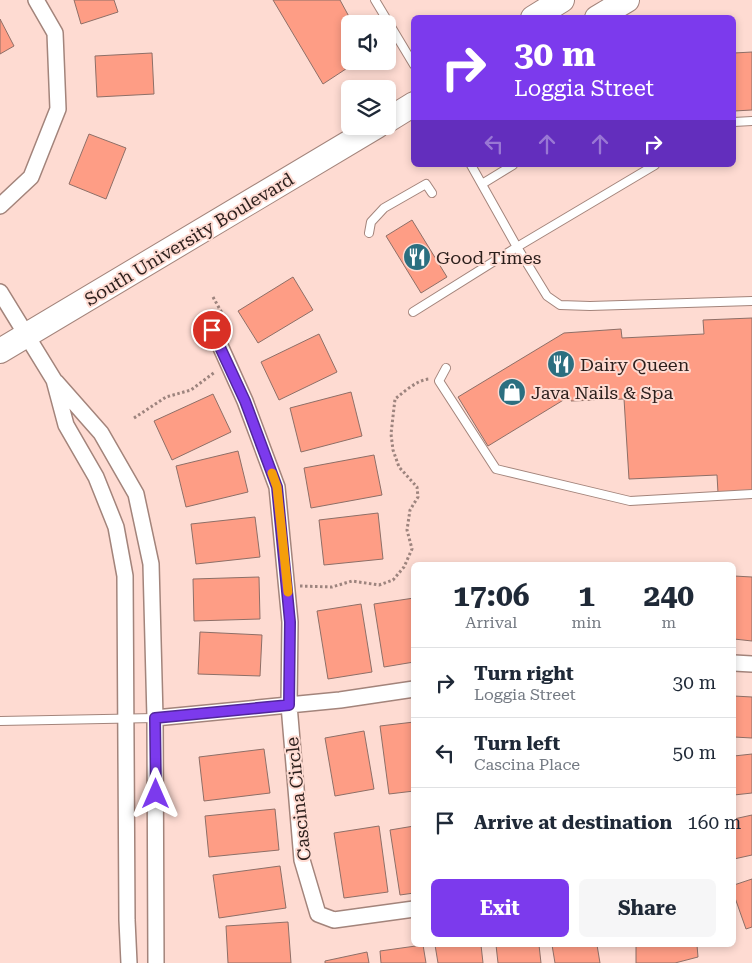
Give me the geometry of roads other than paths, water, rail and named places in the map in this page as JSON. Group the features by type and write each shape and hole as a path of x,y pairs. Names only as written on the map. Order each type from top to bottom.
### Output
{"main road":[{"path":"538,15 562,0"},
{"path":"605,15 627,0"},
{"path":"396,115 411,106"},
{"name":"South University Boulevard","path":"0,351 362,135"}],"street":[{"path":"0,206 31,177 58,109 55,33 36,0"},
{"path":"1,293 54,380 101,434 136,494 151,564 155,718 156,963"},
{"path":"212,330 245,401 277,487 290,622 289,705"},
{"path":"54,380 66,425 96,477 116,527 125,576 127,920 129,963"},
{"path":"736,663 752,664"},
{"path":"155,718 340,700 411,689"},
{"name":"Cascina Circle","path":"289,705 302,860 318,914 334,920 411,909"}],"lane":[{"path":"376,0 411,59"},
{"path":"736,122 752,121"},
{"path":"472,167 547,296 560,305 590,306 752,301"},
{"path":"482,184 510,167"},
{"path":"413,312 517,247 652,167"},
{"path":"369,233 371,222 384,208 426,184 432,193"},
{"path":"446,368 439,381 496,469 630,500 752,494"},
{"path":"0,721 155,718"}],"place":[{"name":"Good Times","path":"417,257"},
{"name":"Dairy Queen","path":"561,364"},
{"name":"Java Nails & Spa","path":"512,392"}]}
